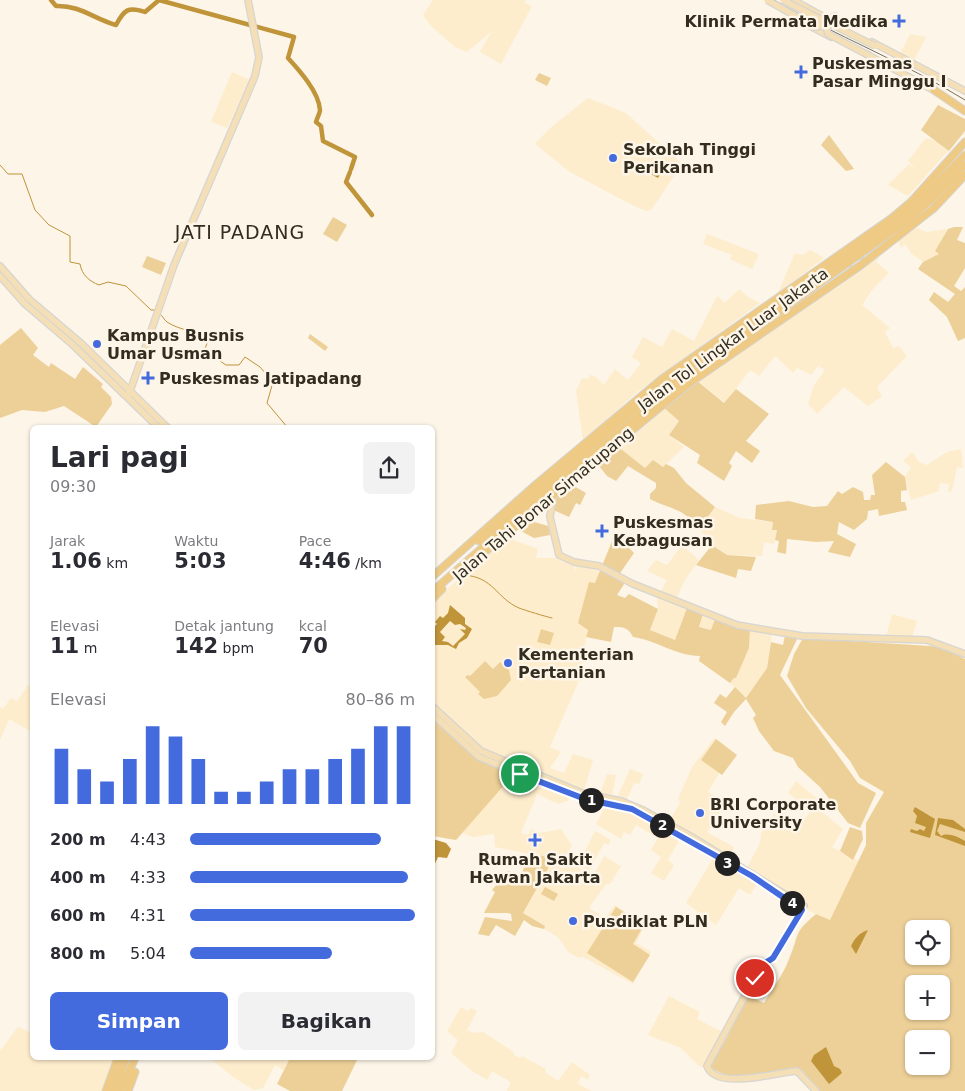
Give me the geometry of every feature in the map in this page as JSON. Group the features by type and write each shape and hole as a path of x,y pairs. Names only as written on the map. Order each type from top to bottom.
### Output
{"highway":[{"path":"934,90 965,109"},
{"path":"911,202 917,191 965,139"},
{"name":"Jalan Tahi Bonar Simatupang","path":"435,574 532,488 656,384 892,218 911,202 965,139"},
{"path":"911,202 923,195 965,149"},
{"name":"Jalan Tol Lingkar Luar Jakarta","path":"435,589 451,570 650,397 697,360 891,225 943,180 965,155"},
{"name":"Jalan Tol Lingkar Luar Jakarta","path":"435,581 451,570 657,400 885,238 944,188 965,165"},
{"path":"965,172 930,208 942,207 965,182"},
{"name":"Jalan Tahi Bonar Simatupang","path":"435,596 462,571 693,380 839,280 902,233 934,207 965,176"},
{"path":"790,296 892,218"},
{"path":"784,309 847,270 895,235 902,233"},
{"path":"106,1091 117,1060"},
{"path":"113,1091 123,1060"},
{"path":"120,1091 133,1060"},
{"path":"128,1091 139,1060"}],"main road":[{"path":"130,391 177,252 253,75 257,59 247,0"},
{"path":"766,0 816,28 822,25 820,19 783,0"},
{"path":"766,0 800,21 919,81"},
{"path":"793,0 965,91"},
{"path":"828,19 835,16"},
{"path":"921,67 833,25 826,27 828,34 934,90"},
{"path":"0,266 29,298 165,425"},
{"path":"0,276 22,301 130,391 157,425"},
{"path":"553,496 551,509 554,535 558,553 562,556 574,562 597,565 633,584 726,622 744,627 800,636 930,640 965,654"},
{"path":"536,510 545,506 551,509"},
{"path":"435,709 481,752 591,797 631,804 803,908 773,958 759,970 707,1066 712,1073 742,1080 797,1071 816,1091"},
{"path":"435,717 482,759 585,799 632,809 702,846"}],"shaded area":[{"path":"433,0 526,0 524,2 532,6 501,64 480,52 491,32 467,52 455,47 430,25 423,15"},
{"path":"910,34 926,37 913,62 899,56"},
{"path":"232,72 250,80 227,128 211,122"},
{"path":"539,73 551,78 547,86 535,80"},
{"name":"Sekolah Tinggi Perikanan","path":"588,98 626,113 682,164 652,209 647,211 634,206 570,172 535,144 549,129"},
{"path":"938,105 965,119 965,131 949,151 921,130"},
{"path":"829,135 854,169 846,171 821,145"},
{"path":"926,138 940,142 949,150 908,196 888,185 909,164 916,169 908,161"},
{"path":"651,163 663,169 658,178 647,172"},
{"path":"333,217 347,225 337,242 323,234"},
{"path":"911,226 927,232 948,229 935,251 940,254 923,262 912,254 905,244 901,248 896,237"},
{"path":"963,227 957,240 965,243 965,268 954,286 961,291 965,287 965,338 958,341 947,317 929,300 934,292 948,302 955,294 918,269 923,262 939,254 935,251 948,229"},
{"path":"707,234 759,254 752,269 730,259 732,255 703,244"},
{"path":"810,250 824,258 778,293 795,253 803,255"},
{"path":"882,253 876,262 889,273 872,290 862,305 890,328 885,332 893,348 899,346 907,356 877,387 882,396 868,406 844,387 817,414 808,404 814,385 825,370 818,366 811,375 797,368 793,373 775,356 759,376 750,370 725,403 691,376 870,256"},
{"path":"147,256 166,263 161,275 142,267"},
{"path":"739,289 748,297 760,303 636,393 583,441 576,391 582,378 588,379 590,375 595,376 604,385 615,369 628,380 641,363 632,357 643,337 662,347 672,329 694,341 717,296 725,303"},
{"path":"21,328 38,348 33,355 49,367 51,363 75,379 83,367 103,384 101,387 111,397 112,404 97,425 93,425 64,406 45,412 22,410 0,418 0,345"},
{"path":"310,334 328,347 325,351 308,338"},
{"path":"691,376 724,403 736,389 769,414 746,441 760,451 752,463 736,451 729,463 732,466 724,481 697,463 700,455 669,435 679,421 663,407"},
{"path":"663,407 679,421 669,435 684,447 663,467 645,468 617,446"},
{"path":"617,446 645,468 653,460 663,467 666,464 674,468 686,483 715,507 699,529 682,513 650,499 650,494 656,488 656,483 628,466 616,481 607,476 596,462"},
{"path":"961,449 963,468 957,467 952,491 948,492 949,484 940,483 939,491 911,500 905,477 911,467 903,461 912,452 919,462 927,465 947,452"},
{"path":"886,462 905,477 907,490 901,491 901,502 905,502 907,510 879,516 878,509 868,511 867,519 854,530 839,522 837,534 856,544 850,557 828,552 834,541 816,542 787,539 786,554 777,552 779,541 775,540 777,530 772,530 773,522 755,519 756,505 789,501 813,507 827,506 838,491 842,494 853,487 863,492 864,500 870,500 871,495 875,495 872,475"},
{"path":"567,482 586,493 580,505 576,503 569,517 542,505"},
{"path":"715,507 740,518 773,522 777,530 774,544 764,542 762,556 727,555 712,544 699,529"},
{"path":"535,511 531,521 548,526 550,535 534,538 515,528"},
{"path":"615,534 634,553 618,576 626,581 617,595 625,598 629,594 658,609 650,630 675,640 687,608 703,614 699,627 711,630 715,619 750,629 749,648 736,678 730,683 699,661 700,656 674,651 650,641 633,637 628,630 623,628 614,627 611,642 586,637 588,630 578,623 589,582 595,583"},
{"path":"505,537 538,549 536,558 556,558 575,567 573,575 578,563 601,572 586,637 581,676 550,747 561,752 550,768 564,773 573,754 593,760 584,791 592,794 594,789 601,791 607,774 616,775 612,796 617,798 630,769 643,774 639,784 634,783 624,806 669,822 680,802 678,799 692,767 715,738 734,754 721,770 708,792 726,802 707,832 734,847 727,866 743,875 760,843 761,833 774,814 798,828 811,811 788,793 796,781 820,801 816,807 843,829 832,847 859,861 830,920 788,902 758,882 750,895 739,888 716,925 686,903 714,857 684,832 668,860 674,865 664,881 651,873 661,857 651,850 658,838 636,825 630,835 624,832 621,839 596,824 607,803 572,796 567,801 558,804 537,794 521,833 528,835 531,829 540,833 561,829 572,846 564,859 593,876 604,856 621,866 610,884 606,884 589,908 605,918 615,905 645,925 636,943 651,952 633,984 583,957 579,958 568,952 558,937 544,929 545,926 523,913 550,864 554,864 556,859 495,847 494,834 473,837 462,833 456,840 435,836 435,600"},
{"path":"682,545 699,560 685,580 675,601 687,608 675,640 650,630 658,609 657,598 667,580 647,571 656,560 667,565"},
{"path":"712,545 727,555 756,557 751,571 738,569 736,578 696,565"},
{"path":"450,605 465,618 465,624 472,629 467,638 459,643 456,649 448,645 435,645 435,626 437,624 435,622 440,616 443,618 448,613","holes":["450,621 455,625 460,624 466,628 465,630 460,629 465,634 453,646 448,642 442,641 445,637 440,632"]},
{"path":"703,614 715,619 712,630 699,627"},
{"path":"892,614 917,621 912,638 886,637"},
{"path":"541,629 554,633 550,645 537,642"},
{"path":"750,629 772,632 767,668 746,698 730,683 734,677 736,678 749,648"},
{"path":"785,635 798,637 780,675 858,783 876,793 860,828 848,823 820,787 798,767 793,758 774,751 759,731 753,718 756,715 746,699 725,726 721,722 727,712 714,703 720,694 726,698 735,687 746,698 767,668 771,642 783,645"},
{"path":"803,638 930,646 943,648 965,659 965,1091 819,1091 802,1070 761,1077 737,1078 709,1068 728,1036 722,1032 742,993 764,1003 784,971 803,926 816,914 830,920 866,845 866,823 884,792 860,778 850,761 806,708 787,676 794,654"},
{"path":"485,661 493,669 500,662 509,670 511,680 497,696 484,699 478,694 480,692 465,677 470,676"},
{"path":"28,685 30,686 30,731 9,719 0,740 0,707 3,709 11,698 17,701"},
{"path":"435,720 478,760 513,775 456,840 435,836"},
{"path":"716,739 737,755 722,775 701,760"},
{"path":"915,807 935,819 930,838 910,832 911,829 924,831 926,827 915,823 917,816 913,811"},
{"path":"938,818 953,820 965,829 965,832 940,824 937,831 941,836 950,835 962,839 965,841 965,846 935,835"},
{"path":"850,827 862,831 863,839 853,860 840,851"},
{"path":"595,831 611,840 608,845 604,843 589,871 578,865"},
{"path":"435,840 446,843 451,849 447,858 438,857 435,864"},
{"path":"529,853 557,859 554,864 550,865 523,913 545,926 544,929 532,926 524,920 515,936 496,925 489,936 478,934 485,917 512,921 511,914 508,913 484,913 495,892 492,890 508,871 521,876"},
{"path":"545,887 558,894 554,901 541,894"},
{"path":"616,907 644,925 633,944 650,955 633,982 587,953"},
{"path":"868,930 856,954 851,946 858,936"},
{"path":"669,996 700,1012 697,1019 729,1035 709,1068 700,1067 681,1048 648,1035"},
{"path":"461,1007 468,1011 471,1008 477,1011 467,1030 473,1033 483,1032 514,1052 513,1054 519,1058 522,1056 546,1069 545,1072 558,1081 572,1062 590,1075 588,1080 581,1076 578,1084 592,1091 507,1091 511,1082 492,1071 487,1080 472,1071 451,1053 458,1040 447,1031"},
{"path":"18,1027 30,1032 30,1060 113,1060 102,1091 0,1091 0,1051"},
{"path":"826,1047 834,1066 840,1069 842,1073 829,1084 811,1061 814,1055"},
{"path":"212,1060 289,1060 283,1070 275,1065 263,1088 254,1090 233,1077"},
{"path":"289,1060 357,1060 342,1091 290,1091 277,1084"}],"waterway":[{"path":"51,0 56,6 80,10 116,25 127,11 134,9 145,12 159,0 294,37 288,58 308,82 319,103 320,110 316,122 321,126 323,141 355,157 351,169"},
{"path":"0,165 8,174 22,174 35,210 49,225 70,236 70,262 80,264 86,277 99,285 108,282 126,286 151,310 156,310"},
{"path":"350,172 346,182 372,215"},
{"path":"159,313 172,325 204,337 208,341 202,356 217,359 226,365 239,365 245,357 260,367 273,382 267,403 285,425"},
{"path":"464,575 474,577 489,584 511,604 519,608 552,618"}],"tunnel":[{"path":"860,261 865,258"},
{"path":"849,268 853,266"}],"railway":[{"path":"774,0 918,73 965,100"}],"place":[{"name":"Klinik Permata Medika","path":"899,21"},
{"name":"Puskesmas Pasar Minggu I","path":"801,72"},
{"name":"Sekolah Tinggi Perikanan","path":"613,158"},
{"name":"Kampus Busnis Umar Usman","path":"97,344"},
{"name":"Puskesmas Jatipadang","path":"148,378"},
{"name":"Puskesmas Kebagusan","path":"602,531"},
{"name":"Kementerian Pertanian","path":"508,663"},
{"name":"BRI Corporate University","path":"700,813"},
{"name":"Rumah Sakit Hewan Jakarta","path":"535,840"},
{"name":"Pusdiklat PLN","path":"573,921"}],"district":[{"name":"JATI PADANG","path":"240,232"}],"route":[{"path":"520,774 585,799 632,809 743,873 752,876 802,910 773,958 762,965 755,978"}]}
